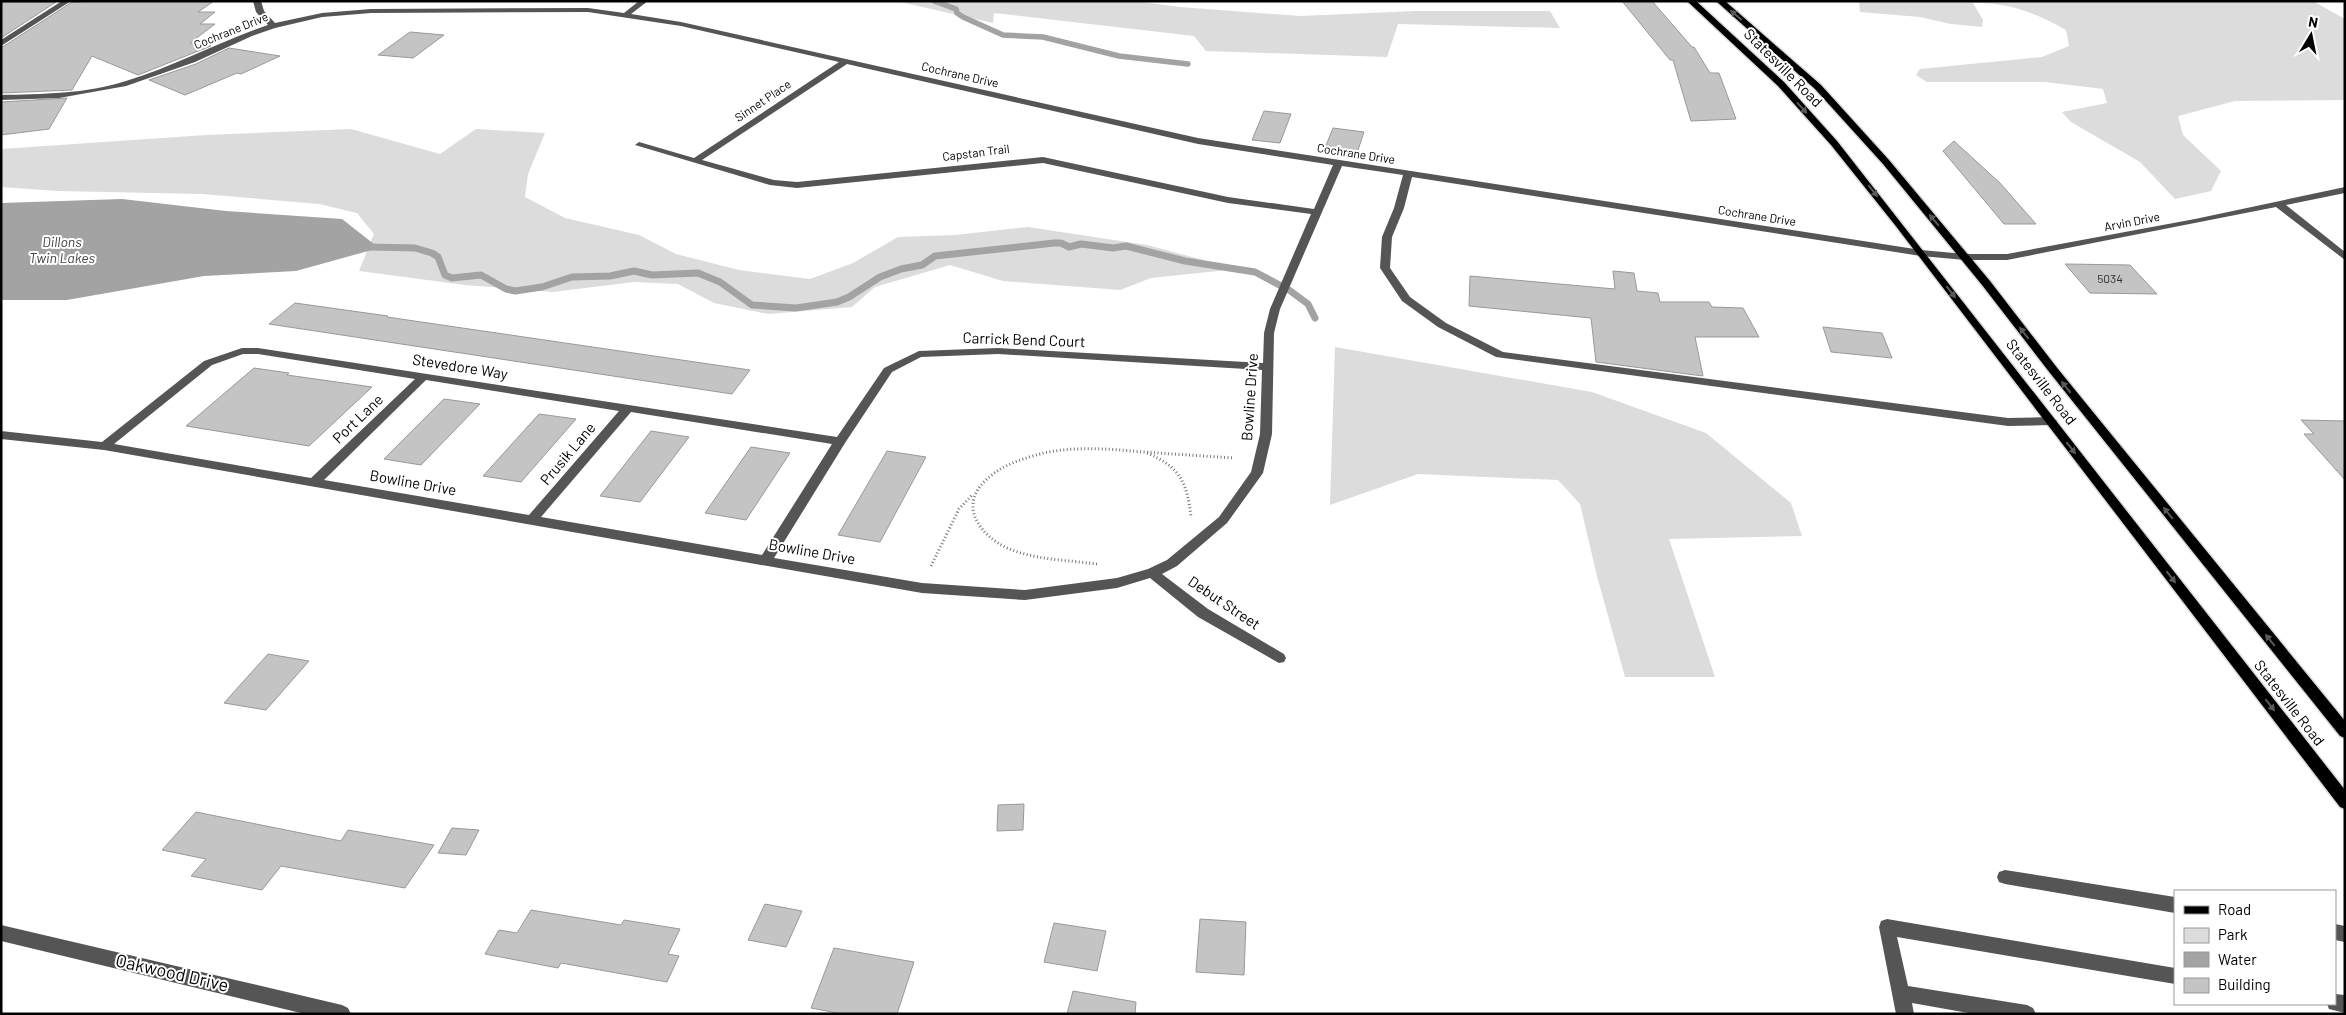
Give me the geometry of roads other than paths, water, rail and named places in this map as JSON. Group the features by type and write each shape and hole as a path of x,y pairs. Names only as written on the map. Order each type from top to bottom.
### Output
{"main road":[{"name":"Statesville Road","path":"1691,1 1781,84 1834,143 2345,802"},
{"name":"Statesville Road","path":"1720,1 1831,101 1886,162 1965,257 2060,379 2345,732"}],"street":[{"path":"1,44 67,1"},
{"path":"257,1 260,12 272,26"},
{"path":"627,14 644,1"},
{"name":"Cochrane Drive","path":"1,98 59,96 126,84 166,70 222,45 272,26 322,15 371,11 450,12 564,9 627,14 712,30 1126,126 1216,144 1921,253"},
{"name":"Sinnet Place","path":"695,161 845,62"},
{"name":"Capstan Trail","path":"639,145 774,183 797,185 1019,160 1043,160 1228,200 1316,212"},
{"name":"Bowline Drive","path":"1,435 104,446 922,588 1025,595 1117,584 1152,573 1172,563 1223,520 1257,473 1266,434 1269,333 1275,309 1338,164"},
{"path":"1408,174 1399,208 1387,237 1385,268 1406,299 1442,325 1500,355 2008,422 2050,422"},
{"name":"Arvin Drive","path":"1921,253 2007,258 2050,251 2345,190"},
{"path":"2278,204 2345,257"},
{"name":"Stevedore Way","path":"104,446 208,363 242,351 258,351 840,441"},
{"name":"Carrick Bend Court","path":"765,561 840,441 888,370 919,354 998,351 1269,367"},
{"name":"Port Lane","path":"313,483 424,376"},
{"name":"Prusik Lane","path":"532,520 628,408"},
{"name":"Debut Street","path":"1152,573 1203,613 1279,658"},
{"path":"2005,877 2174,906"},
{"path":"1905,1014 1887,927 2174,976"},
{"name":"Oakwood Drive","path":"1,933 342,1014"},
{"path":"1901,993 2027,1014"}],"water":[{"name":"Dillons Twin Lakes","path":"122,199 226,211 342,219 379,248 296,271 204,276 67,300 1,300 1,203"}],"waterway":[{"path":"934,1 956,9 957,13 963,17 1003,35 1043,37 1119,56 1188,64"},
{"path":"369,247 415,248 432,253 438,257 445,275 452,278 481,275 506,289 515,291 542,287 572,277 610,276 634,271 652,275 698,273 720,282 752,305 796,308 837,302 849,297 880,277 901,269 922,265 935,256 1054,243 1061,243 1069,247 1081,244 1113,248 1126,246 1185,261 1255,272 1289,290 1308,304 1315,318"}]}
